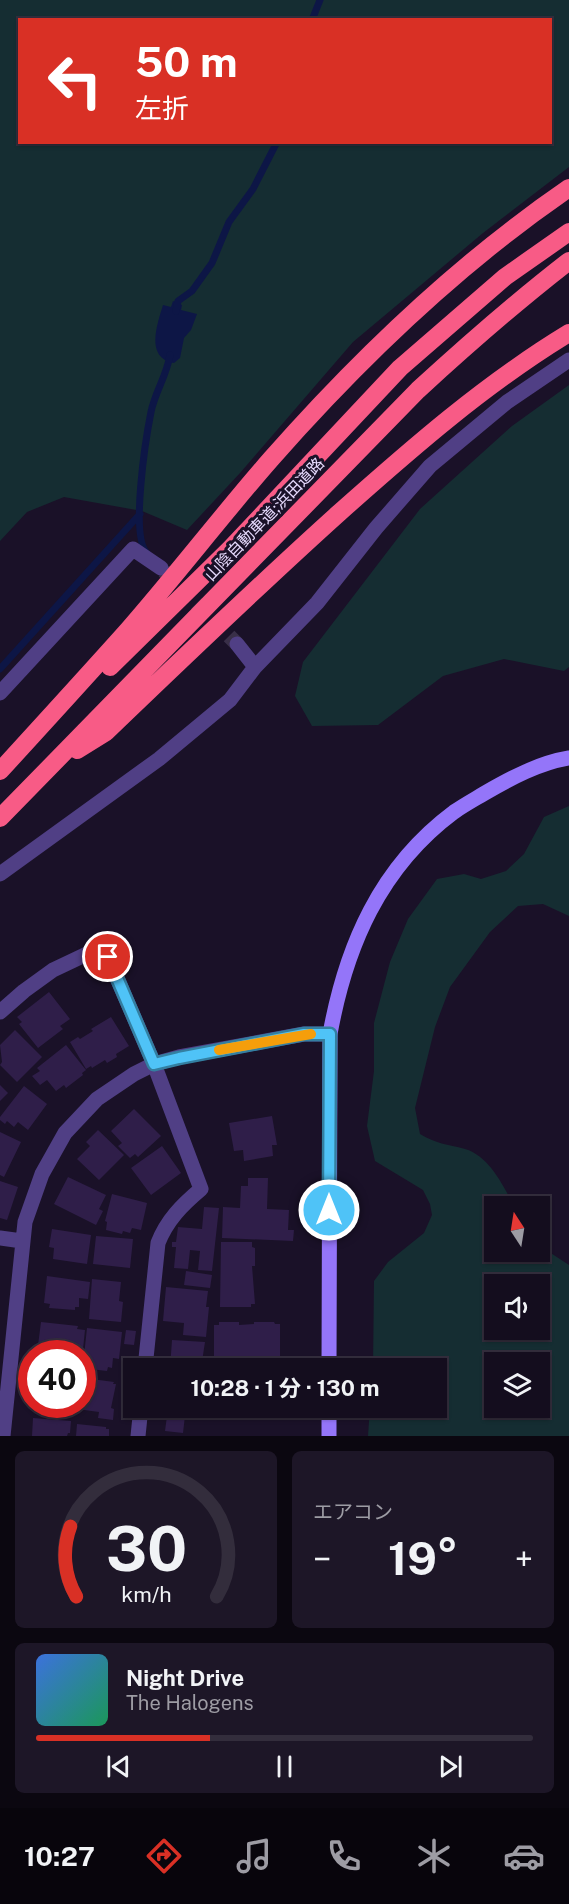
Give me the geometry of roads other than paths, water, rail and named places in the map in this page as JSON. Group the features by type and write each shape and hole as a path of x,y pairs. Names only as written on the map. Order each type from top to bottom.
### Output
{"highway":[{"path":"0,773 129,630 270,461 363,361 438,290 479,255 569,188"},
{"name":"山陰自動車道;浜田道路","path":"0,773 230,549 400,368 505,277 569,232"},
{"name":"山陰自動車道;浜田道路","path":"0,818 418,390 512,306 569,261"},
{"path":"51,766 106,732 264,580 429,434 494,383 569,333"}],"street":[{"path":"0,874 159,759 230,700 255,667 317,603 376,528 430,466 507,402 569,360"},
{"path":"0,693 133,549 161,568"},
{"path":"237,644 255,667"},
{"path":"329,1358 330,1034 336,1001 355,945 380,891 406,857 429,833 455,812 506,781 554,760 569,758"},
{"path":"0,1012 24,991 54,970 91,952 108,957 154,1064 201,1189 173,1215 164,1227 158,1243 146,1358"},
{"path":"3,1436 25,1222 42,1174 65,1133 97,1099 134,1074 154,1064 304,1034 330,1034"},
{"path":"0,1238 22,1241"},
{"path":"138,1436 140,1418"},
{"path":"329,1418 329,1436"}],"waterway":[{"path":"313,18 320,0"},
{"path":"176,311 178,301 192,291 212,263 229,222 253,189 276,144"},
{"path":"147,553 142,543 139,508 143,463 151,412 170,355"},
{"path":"0,669 140,514"}],"tunnel":[{"path":"164,571 237,644"}]}
